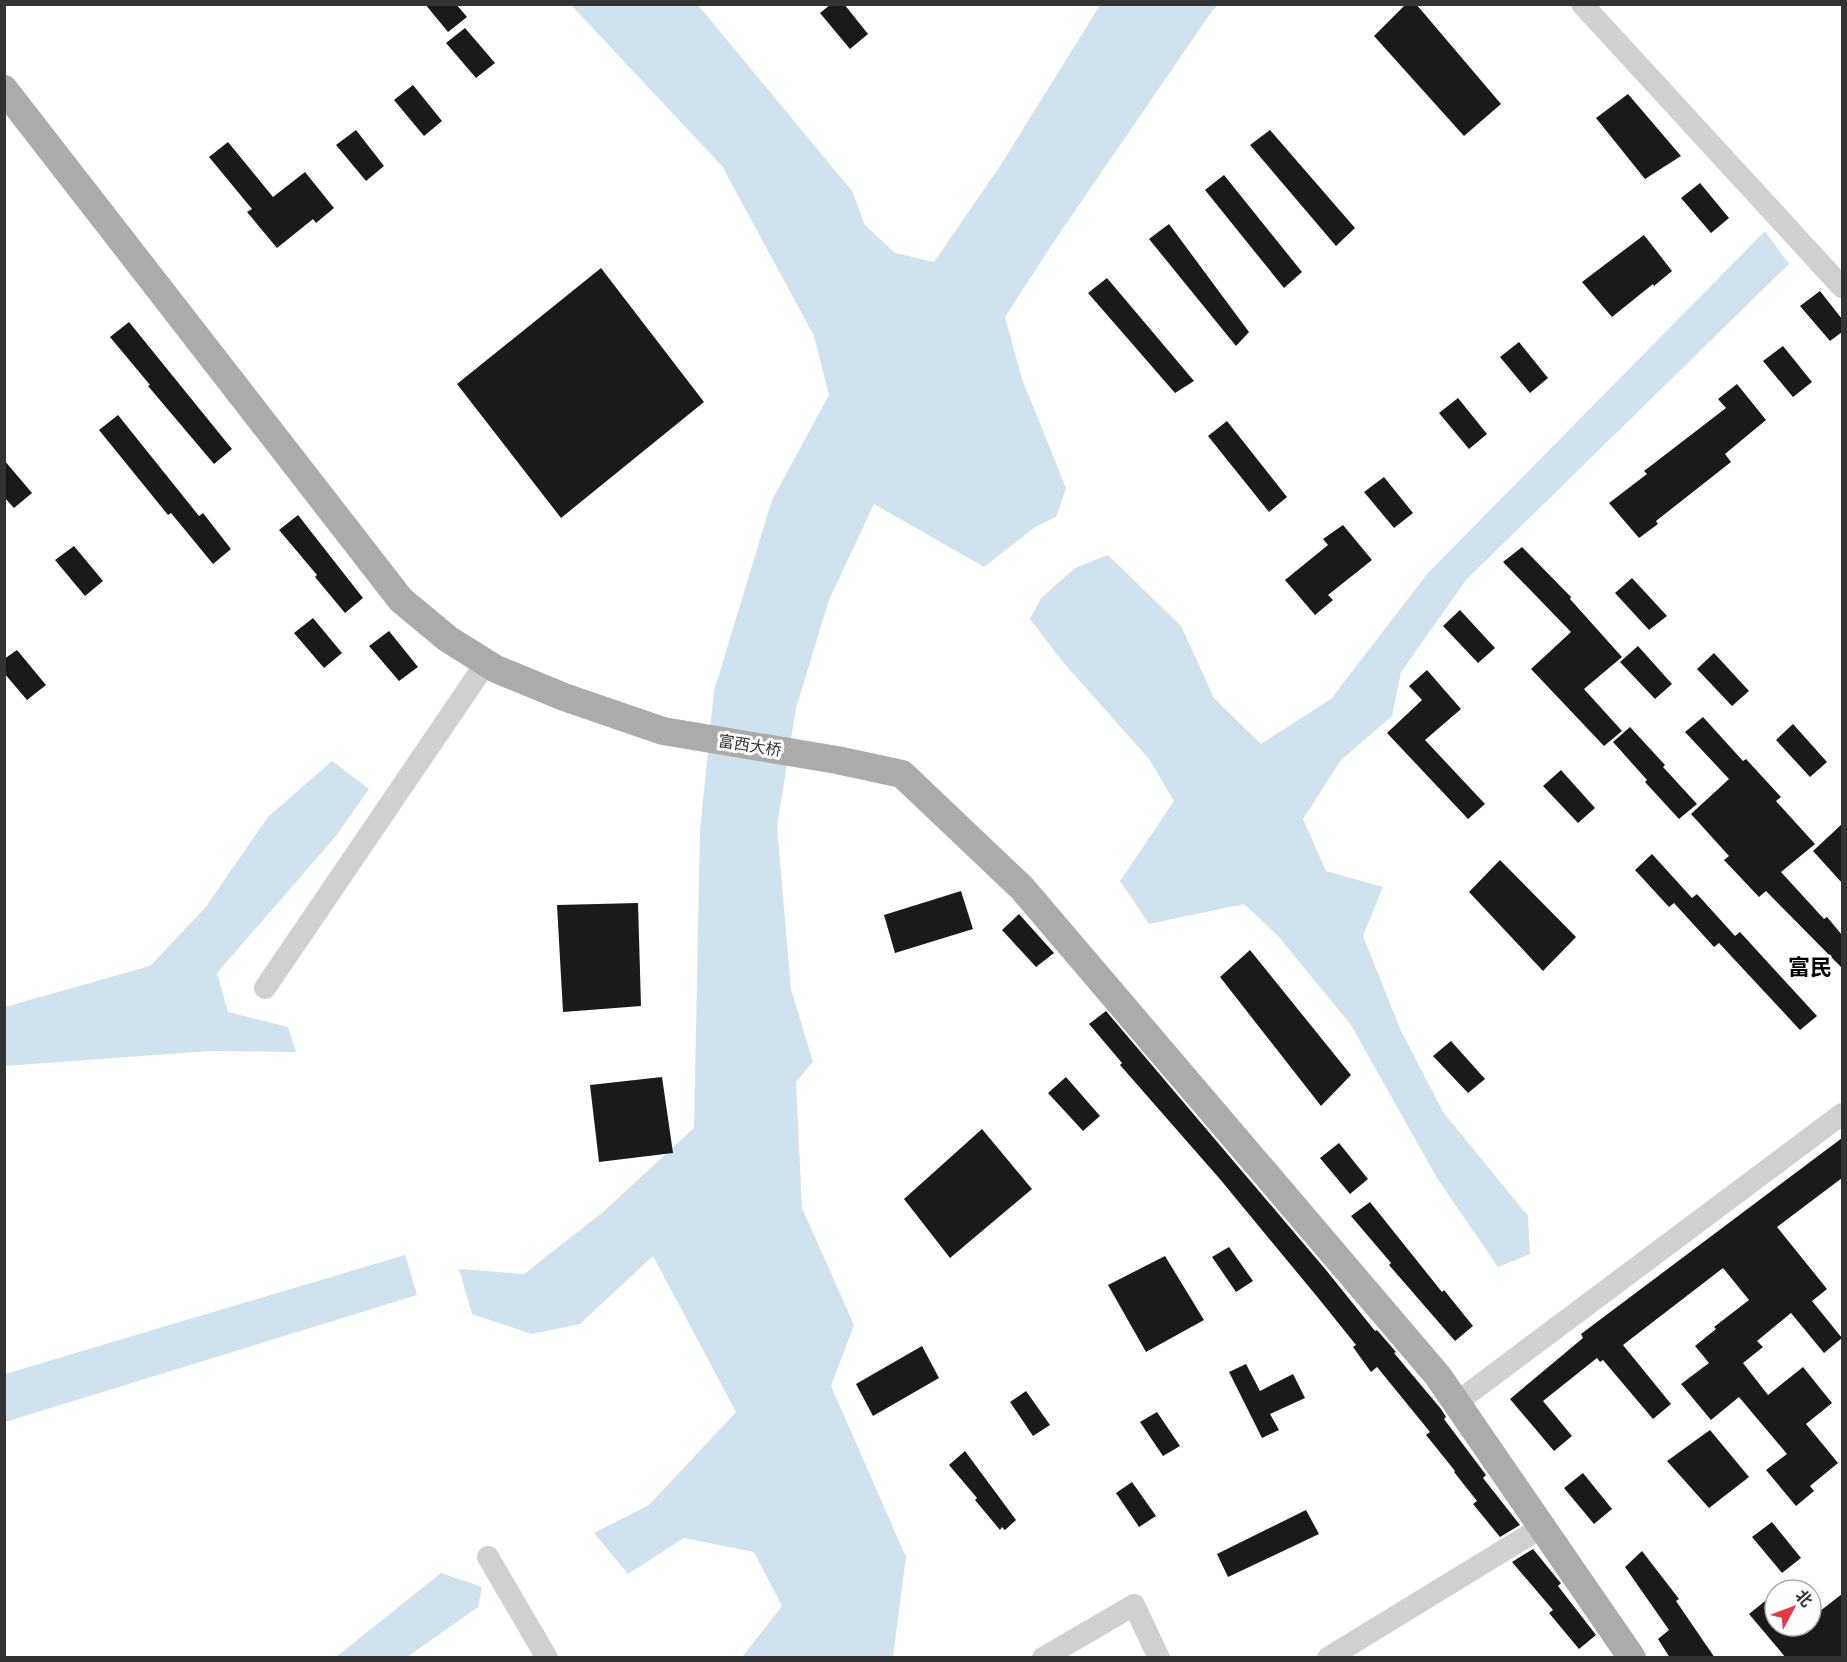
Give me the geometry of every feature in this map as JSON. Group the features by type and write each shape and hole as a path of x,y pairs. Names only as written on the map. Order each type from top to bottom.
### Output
{"main road":[{"name":"富西大桥","path":"4,88 401,600 448,639 496,669 564,697 663,731 837,760 902,774 1022,888 1438,1376 1632,1658"}],"street":[{"path":"1582,4 1842,286"},
{"path":"265,988 486,663"},
{"path":"1456,1403 1842,1114"},
{"path":"1328,1658 1542,1527"},
{"path":"488,1557 547,1658"},
{"path":"1043,1658 1134,1605 1160,1658"}],"water":[{"path":"571,5 698,5 852,191 865,225 895,253 934,262 1002,163 1100,5 1218,5 1055,240 1005,317 1022,379 1066,488 1056,517 1035,527 984,567 874,504 829,600 796,708 777,827 791,989 813,1062 796,1082 802,1208 854,1325 831,1386 906,1557 893,1657 742,1657 782,1606 754,1552 684,1538 628,1574 594,1533 649,1505 736,1412 653,1256 580,1324 532,1334 472,1314 459,1269 524,1274 603,1212 694,1128 700,831 714,691 772,500 829,395 814,336 722,166"},
{"path":"1765,231 1789,264 1466,580 1401,672 1392,716 1341,760 1303,819 1326,871 1383,887 1363,936 1401,1031 1443,1112 1528,1216 1530,1254 1498,1267 1437,1178 1351,1025 1278,936 1244,904 1149,924 1120,881 1174,801 1149,759 1062,661 1030,619 1041,598 1075,568 1108,555 1181,626 1214,698 1261,744 1331,699 1427,574"},
{"path":"332,761 369,789 336,836 217,973 228,1012 288,1027 296,1052 210,1051 5,1066 5,1007 150,966 205,908 268,817"},
{"path":"405,1255 417,1295 5,1422 5,1374"},
{"path":"441,1573 482,1587 478,1607 407,1657 336,1657"}],"building":[{"path":"425,4 456,4 467,17 448,32"},
{"path":"831,4 844,4 868,34 850,49 820,13"},
{"path":"1406,4 1416,4 1501,104 1464,136 1374,36"},
{"path":"465,28 495,63 476,78 446,43"},
{"path":"413,85 442,121 424,136 394,100"},
{"path":"1628,94 1681,156 1645,179 1596,118"},
{"path":"356,130 384,166 366,181 336,145"},
{"path":"1270,130 1355,228 1336,246 1250,145"},
{"path":"228,142 273,197 305,172 334,208 316,223 313,219 277,248 247,212 252,209 209,157"},
{"path":"1224,175 1302,272 1284,288 1205,190"},
{"path":"1700,183 1729,218 1711,233 1681,198"},
{"path":"1169,224 1249,332 1236,346 1149,239"},
{"path":"1644,235 1672,271 1612,317 1582,282"},
{"path":"601,268 704,402 561,518 457,384"},
{"path":"1107,278 1194,381 1175,393 1088,293"},
{"path":"1820,291 1842,319 1842,332 1830,341 1800,306"},
{"path":"129,322 232,449 214,464 110,337"},
{"path":"1519,342 1548,378 1530,393 1500,357"},
{"path":"1783,346 1812,382 1793,397 1763,361"},
{"path":"1737,384 1766,420 1725,454 1731,462 1656,521 1658,524 1639,538 1609,503 1647,474 1644,471 1726,408 1718,399"},
{"path":"1458,398 1487,434 1469,449 1439,413"},
{"path":"118,415 199,516 203,513 231,549 213,564 171,513 168,515 99,430"},
{"path":"1227,421 1287,497 1269,512 1208,436"},
{"path":"4,460 32,493 14,508 4,497"},
{"path":"1384,477 1413,513 1394,528 1364,492"},
{"path":"298,515 363,598 345,613 279,530"},
{"path":"1343,525 1372,560 1328,595 1333,600 1315,615 1285,580 1328,545 1323,539"},
{"path":"74,546 103,581 85,596 55,560"},
{"path":"1522,547 1571,597 1570,599 1622,657 1584,689 1622,731 1604,746 1531,669 1571,632 1503,562"},
{"path":"1632,578 1667,616 1649,630 1615,593"},
{"path":"1460,610 1495,648 1478,663 1443,626"},
{"path":"313,618 342,653 324,668 294,633"},
{"path":"389,631 418,667 399,681 369,646"},
{"path":"1638,646 1672,684 1655,699 1620,662"},
{"path":"17,650 46,685 27,700 4,673 4,659"},
{"path":"1714,653 1749,691 1732,706 1697,669"},
{"path":"1427,670 1461,709 1425,740 1485,804 1468,819 1387,733 1422,700 1409,686"},
{"path":"1703,717 1743,761 1746,759 1781,797 1776,801 1815,844 1781,872 1824,919 1827,917 1842,935 1842,968 1766,891 1759,897 1724,860 1729,856 1691,814 1729,779 1685,732"},
{"path":"1793,724 1827,762 1810,777 1776,740"},
{"path":"1630,727 1697,804 1679,819 1613,742"},
{"path":"1561,770 1595,808 1578,823 1543,786"},
{"path":"1842,824 1842,883 1813,851"},
{"path":"1652,854 1692,898 1697,894 1735,936 1740,932 1817,1016 1800,1030 1719,943 1714,947 1674,903 1669,907 1635,870"},
{"path":"1500,860 1576,937 1543,971 1469,892"},
{"path":"961,891 973,929 895,953 884,915"},
{"path":"638,903 641,1006 563,1012 557,905"},
{"path":"1019,914 1054,953 1036,967 1002,930"},
{"path":"1250,950 1351,1075 1321,1106 1220,977"},
{"path":"1106,1011 1375,1331 1377,1330 1396,1352 1394,1353 1441,1409 1446,1417 1444,1419 1486,1475 1483,1478 1520,1525 1500,1537 1473,1504 1477,1501 1426,1435 1430,1432 1377,1367 1371,1372 1353,1347 1356,1345 1319,1299 1219,1178 1120,1065 1122,1063 1089,1024"},
{"path":"1451,1041 1485,1079 1468,1093 1433,1056"},
{"path":"662,1077 673,1153 599,1162 590,1085"},
{"path":"1066,1077 1100,1116 1083,1131 1048,1093"},
{"path":"982,1129 1032,1189 950,1258 904,1199"},
{"path":"1842,1138 1842,1178 1777,1227 1827,1289 1812,1301 1842,1338 1824,1353 1791,1313 1757,1341 1763,1347 1743,1363 1768,1395 1803,1367 1832,1403 1806,1424 1838,1463 1810,1486 1814,1491 1796,1506 1766,1470 1787,1454 1739,1397 1711,1420 1681,1384 1709,1363 1695,1346 1716,1329 1714,1327 1749,1300 1723,1268 1623,1345 1671,1404 1653,1419 1603,1360 1600,1362 1597,1358 1543,1401 1572,1436 1554,1451 1510,1399 1583,1338 1581,1334"},
{"path":"1339,1143 1368,1179 1350,1194 1320,1158"},
{"path":"1370,1202 1442,1292 1444,1290 1473,1326 1455,1341 1389,1265 1391,1263 1351,1216"},
{"path":"1229,1247 1253,1281 1236,1292 1212,1257"},
{"path":"1165,1256 1204,1320 1146,1352 1108,1285"},
{"path":"922,1346 939,1378 873,1416 856,1384"},
{"path":"1246,1364 1260,1391 1293,1374 1305,1398 1270,1414 1279,1430 1262,1438 1229,1372"},
{"path":"1026,1391 1050,1425 1033,1436 1010,1402"},
{"path":"1157,1412 1180,1446 1163,1456 1140,1422"},
{"path":"1710,1430 1749,1477 1709,1508 1667,1461"},
{"path":"965,1451 1016,1520 1005,1530 1002,1527 1000,1530 949,1465"},
{"path":"1583,1473 1612,1509 1594,1524 1564,1488"},
{"path":"1132,1482 1156,1516 1139,1527 1116,1493"},
{"path":"1306,1510 1319,1534 1228,1577 1217,1554"},
{"path":"1772,1522 1801,1558 1782,1573 1752,1537"},
{"path":"1533,1549 1561,1583 1558,1586 1596,1635 1579,1649 1549,1613 1553,1610 1512,1562"},
{"path":"1642,1551 1679,1599 1676,1601 1715,1658 1670,1658 1658,1639 1669,1630 1625,1567"},
{"path":"1842,1594 1842,1658 1786,1658 1769,1638 1823,1638 1823,1609"},
{"path":"1763,1603 1763,1631 1749,1614"}],"district":[{"name":"富民","path":"1810,967"}]}
